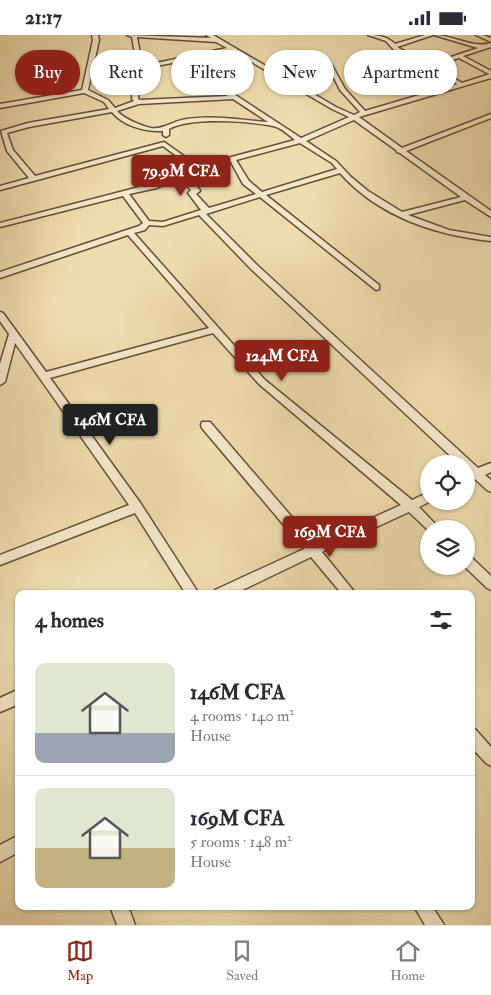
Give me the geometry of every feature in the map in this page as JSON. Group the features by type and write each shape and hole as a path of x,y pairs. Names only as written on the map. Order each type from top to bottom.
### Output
{"street":[{"path":"85,91 96,40 95,35"},
{"path":"130,35 216,40"},
{"path":"134,35 137,50"},
{"path":"187,38 195,35"},
{"path":"209,35 334,108 356,118 464,198 490,212"},
{"path":"371,35 388,40 398,50"},
{"path":"394,46 430,35"},
{"path":"437,35 480,47"},
{"path":"479,35 491,41"},
{"path":"459,56 480,47 491,45"},
{"path":"224,50 232,48"},
{"path":"459,56 491,75"},
{"path":"334,73 343,89 364,113"},
{"path":"0,225 125,195 181,176 192,170 302,141 364,113 491,75"},
{"path":"457,82 462,85"},
{"path":"0,107 85,91 106,101 119,117 139,127 150,130 166,129"},
{"path":"136,95 138,102"},
{"path":"231,95 334,162 363,191 403,214 454,235 491,239"},
{"path":"34,179 10,151 3,132 28,125 113,110 138,102 234,97"},
{"path":"399,151 491,116"},
{"path":"164,144 166,129 170,124 185,120 275,124"},
{"path":"0,188 164,144"},
{"path":"164,144 189,162 215,164"},
{"path":"233,160 246,182 376,287"},
{"path":"189,162 192,170"},
{"path":"125,195 147,223 163,224 202,214 260,194 341,170"},
{"path":"181,176 196,191 192,193 206,209 202,214"},
{"path":"403,214 464,198"},
{"path":"202,214 254,267 456,455"},
{"path":"0,275 130,233 142,228 147,223"},
{"path":"130,233 262,382 410,505 425,520"},
{"path":"0,315 137,507 190,590"},
{"path":"44,376 216,329"},
{"path":"0,382 13,334"},
{"path":"206,425 347,590"},
{"path":"475,475 491,467"},
{"path":"475,479 491,487"},
{"path":"229,590 420,501"},
{"path":"0,560 137,507"},
{"path":"475,569 491,584"},
{"path":"0,705 15,698"},
{"path":"475,740 491,758"},
{"path":"0,854 15,845"},
{"path":"120,910 126,925"},
{"path":"425,910 435,925"}]}
